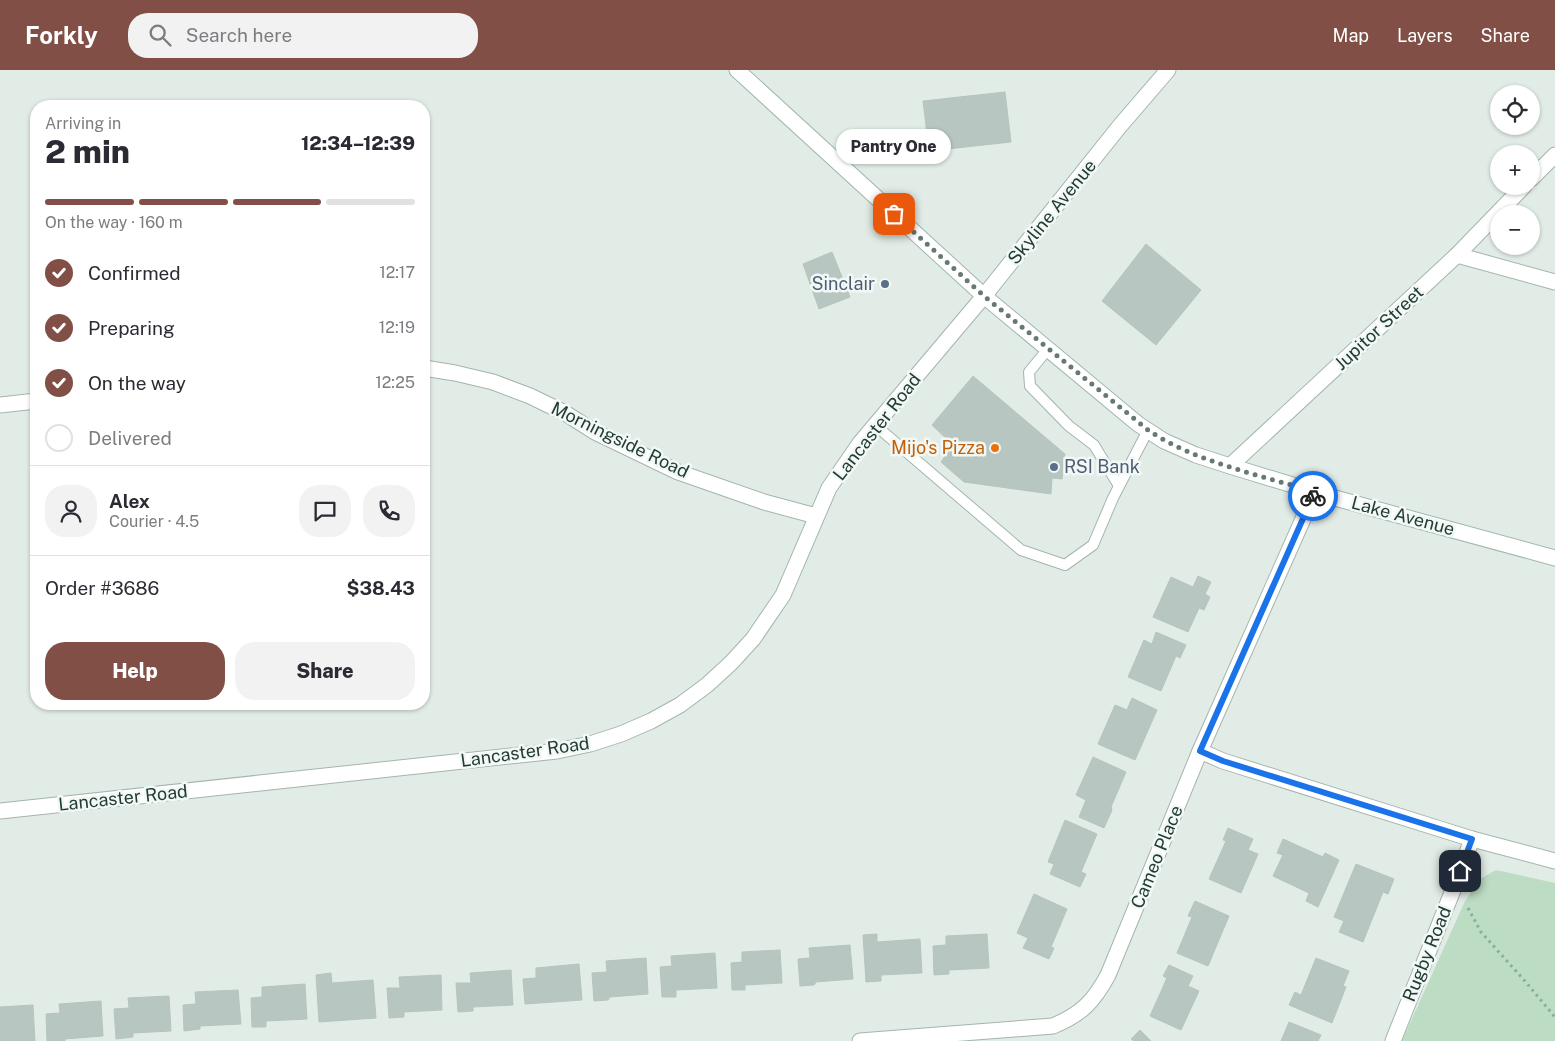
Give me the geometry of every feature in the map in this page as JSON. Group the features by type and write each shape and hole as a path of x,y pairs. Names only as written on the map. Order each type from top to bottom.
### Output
{"street":[{"name":"Lake Avenue","path":"737,70 984,296 1164,441 1196,455 1315,492 1555,558"},
{"name":"Skyline Avenue","path":"984,296 1119,127 1168,70"},
{"path":"1543,171 1555,155"},
{"name":"Jupitor Street","path":"1230,466 1457,255 1515,195"},
{"path":"1457,255 1555,282"},
{"name":"Lancaster Road","path":"0,811 557,751 590,744 621,734 651,721 680,705 706,685 731,663 753,638 783,595 829,488 860,443 984,296"},
{"name":"Morningside Road","path":"430,369 493,382 530,396 565,413 595,432 678,472 764,502 816,516"},
{"path":"0,404 30,402"},
{"name":"Cameo Place","path":"860,1041 1053,1026 1071,1019 1098,993 1108,975 1200,751 1315,492"},
{"path":"1200,751 1223,761 1472,839 1555,861"},
{"name":"Rugby Road","path":"1393,1041 1472,839"}],"lane":[{"path":"1048,349 1029,372 1030,386 1069,426 1094,445 1119,486"},
{"path":"875,425 1021,550 1065,565 1092,545 1119,486 1148,430"}],"path":[{"path":"1465,901 1481,932 1555,1017"}],"green space":[{"path":"1496,870 1555,883 1555,1041 1402,1041 1465,901 1480,879"}],"building":[{"path":"1005,92 1011,142 929,151 923,101"},
{"path":"1146,244 1201,290 1156,345 1102,301"},
{"path":"832,252 850,297 819,309 803,264"},
{"path":"973,376 1065,454 1062,479 1052,478 1051,494 964,482 941,462 953,445 932,425"},
{"path":"1198,576 1211,582 1205,594 1210,597 1204,610 1199,608 1188,632 1153,617 1171,577 1193,587"},
{"path":"1156,632 1186,645 1180,658 1176,656 1161,691 1128,677 1144,640 1152,644"},
{"path":"1132,698 1157,710 1135,760 1098,744 1115,705 1127,710"},
{"path":"1093,757 1126,772 1104,828 1079,817 1086,800 1076,795"},
{"path":"1065,820 1097,834 1081,872 1086,874 1080,887 1050,874 1054,864 1048,862"},
{"path":"1228,828 1253,839 1248,850 1258,854 1241,893 1209,879 1226,841 1223,840"},
{"path":"1283,839 1323,857 1325,853 1339,860 1318,907 1306,901 1309,893 1273,876 1283,855 1277,853"},
{"path":"1356,864 1394,879 1388,894 1383,892 1363,942 1339,932 1344,921 1334,917"},
{"path":"1034,894 1067,909 1051,947 1054,948 1049,959 1023,948 1028,938 1017,933"},
{"path":"1195,901 1229,916 1208,966 1177,953 1192,917 1188,916"},
{"path":"877,934 877,942 920,939 922,973 881,975 881,981 866,982 863,935"},
{"path":"987,934 989,968 949,970 949,974 934,975 933,946 946,945 946,936"},
{"path":"850,945 853,979 816,982 814,985 800,986 798,959 810,958 809,948"},
{"path":"780,950 782,983 745,985 745,990 732,990 731,963 742,962 742,952"},
{"path":"715,953 717,988 676,990 676,997 662,997 660,967 672,966 671,956"},
{"path":"646,958 648,994 610,997 608,1000 594,1001 592,973 607,972 606,961"},
{"path":"1316,958 1349,971 1343,986 1346,987 1332,1023 1289,1005 1295,992 1301,995"},
{"path":"579,964 582,1000 525,1004 523,979 536,978 536,968"},
{"path":"1169,965 1193,976 1188,986 1199,991 1181,1030 1150,1016 1167,978 1163,976"},
{"path":"511,970 513,1005 473,1007 473,1011 458,1012 456,983 471,983 470,973"},
{"path":"331,973 332,983 373,980 376,1018 319,1022 316,975"},
{"path":"441,975 442,1010 404,1012 404,1017 389,1018 387,988 400,988 399,977"},
{"path":"305,984 307,1019 266,1021 266,1027 252,1027 251,998 262,997 262,987"},
{"path":"238,990 241,1024 200,1026 200,1029 184,1031 183,1005 196,1004 195,992"},
{"path":"169,996 171,1031 133,1033 133,1037 116,1039 114,1009 129,1008 128,998"},
{"path":"101,1001 103,1036 65,1039 65,1041 47,1041 46,1014 60,1013 59,1004"},
{"path":"33,1005 35,1041 0,1041 0,1007"},
{"path":"1289,1022 1321,1035 1318,1041 1281,1041"},
{"path":"1140,1030 1151,1041 1134,1041 1131,1039"}],"way so far":[{"path":"894,214 984,296 1138,424 1164,441 1196,455 1315,492 1313,496"}],"place":[{"name":"Pantry One","path":"894,214"},
{"name":"Sinclair","path":"885,284"},
{"name":"Mijo's Pizza","path":"995,448"},
{"name":"RSI Bank","path":"1054,467"}],"route":[{"path":"1313,496 1200,751 1223,761 1472,839 1460,871"}]}
